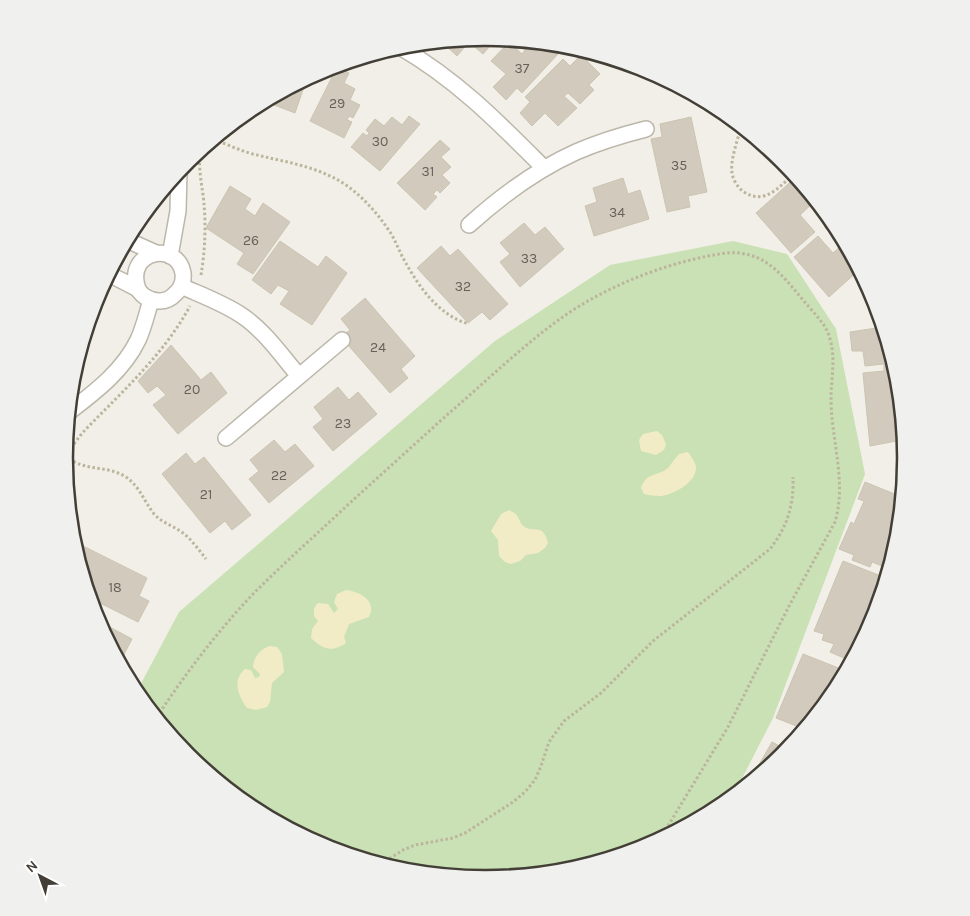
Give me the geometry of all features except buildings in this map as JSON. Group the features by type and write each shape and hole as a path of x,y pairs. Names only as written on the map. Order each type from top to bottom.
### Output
{"street":[{"path":"410,53 437,70 472,97 544,168"},
{"path":"469,225 492,204 544,168 576,152 611,138 646,128"},
{"path":"163,255 178,211 179,183"},
{"path":"134,243 176,260 183,272 182,286 172,297 166,300 151,300 146,298 138,289 135,282 137,266 148,255 163,255"},
{"path":"115,277 138,289"},
{"path":"182,286 232,309 242,316 260,332 299,376"},
{"path":"77,406 108,380 129,355 142,328 151,300"},
{"path":"226,438 342,340"}],"path":[{"path":"739,134 732,163 732,173 735,182 741,190 759,198 769,195 788,180"},
{"path":"221,142 248,153 306,166 327,174 346,186 364,200 379,216 412,273 441,310 451,318 469,324"},
{"path":"161,712 191,668 220,631 285,563 428,432 546,330 600,294 628,280 658,269 689,260 732,252 753,255 772,266 824,324 829,336 833,361 831,398 841,486 839,510 835,522 796,591 728,727 667,827"},
{"path":"73,461 82,466 115,472 126,477 136,486 153,513 189,538 206,559"},
{"path":"390,859 415,845 453,838 464,833 513,802 525,792 538,773 549,742 564,721 602,693 653,641 770,549 787,523 793,493 793,477"}],"green space":[{"path":"733,241 787,254 836,329 865,474 773,718 741,781 691,815 643,838 592,856 565,862 512,869 458,869 405,862 378,856 327,838 279,815 234,785 194,749 158,709 141,684 179,612 495,341 610,265"}],"sand":[{"path":"657,431 662,435 666,444 664,450 656,455 641,451 639,440 643,434"},
{"path":"688,452 696,467 693,478 688,483 665,495 644,494 641,488 646,479 669,467 679,454"},
{"path":"509,510 516,514 522,525 526,528 543,532 548,543 538,553 526,555 520,561 511,564 505,562 499,556 498,540 491,531 501,514"},
{"path":"346,590 366,598 371,606 369,617 349,624 344,637 346,643 332,649 323,647 311,638 312,629 318,621 314,616 314,608 318,603 328,604 334,613 338,609 334,602 337,594"},
{"path":"270,646 277,647 282,654 284,672 272,683 270,702 267,707 256,710 247,708 239,693 239,678 245,669 251,670 255,678 259,677 260,674 253,667 255,660 260,651"}]}
